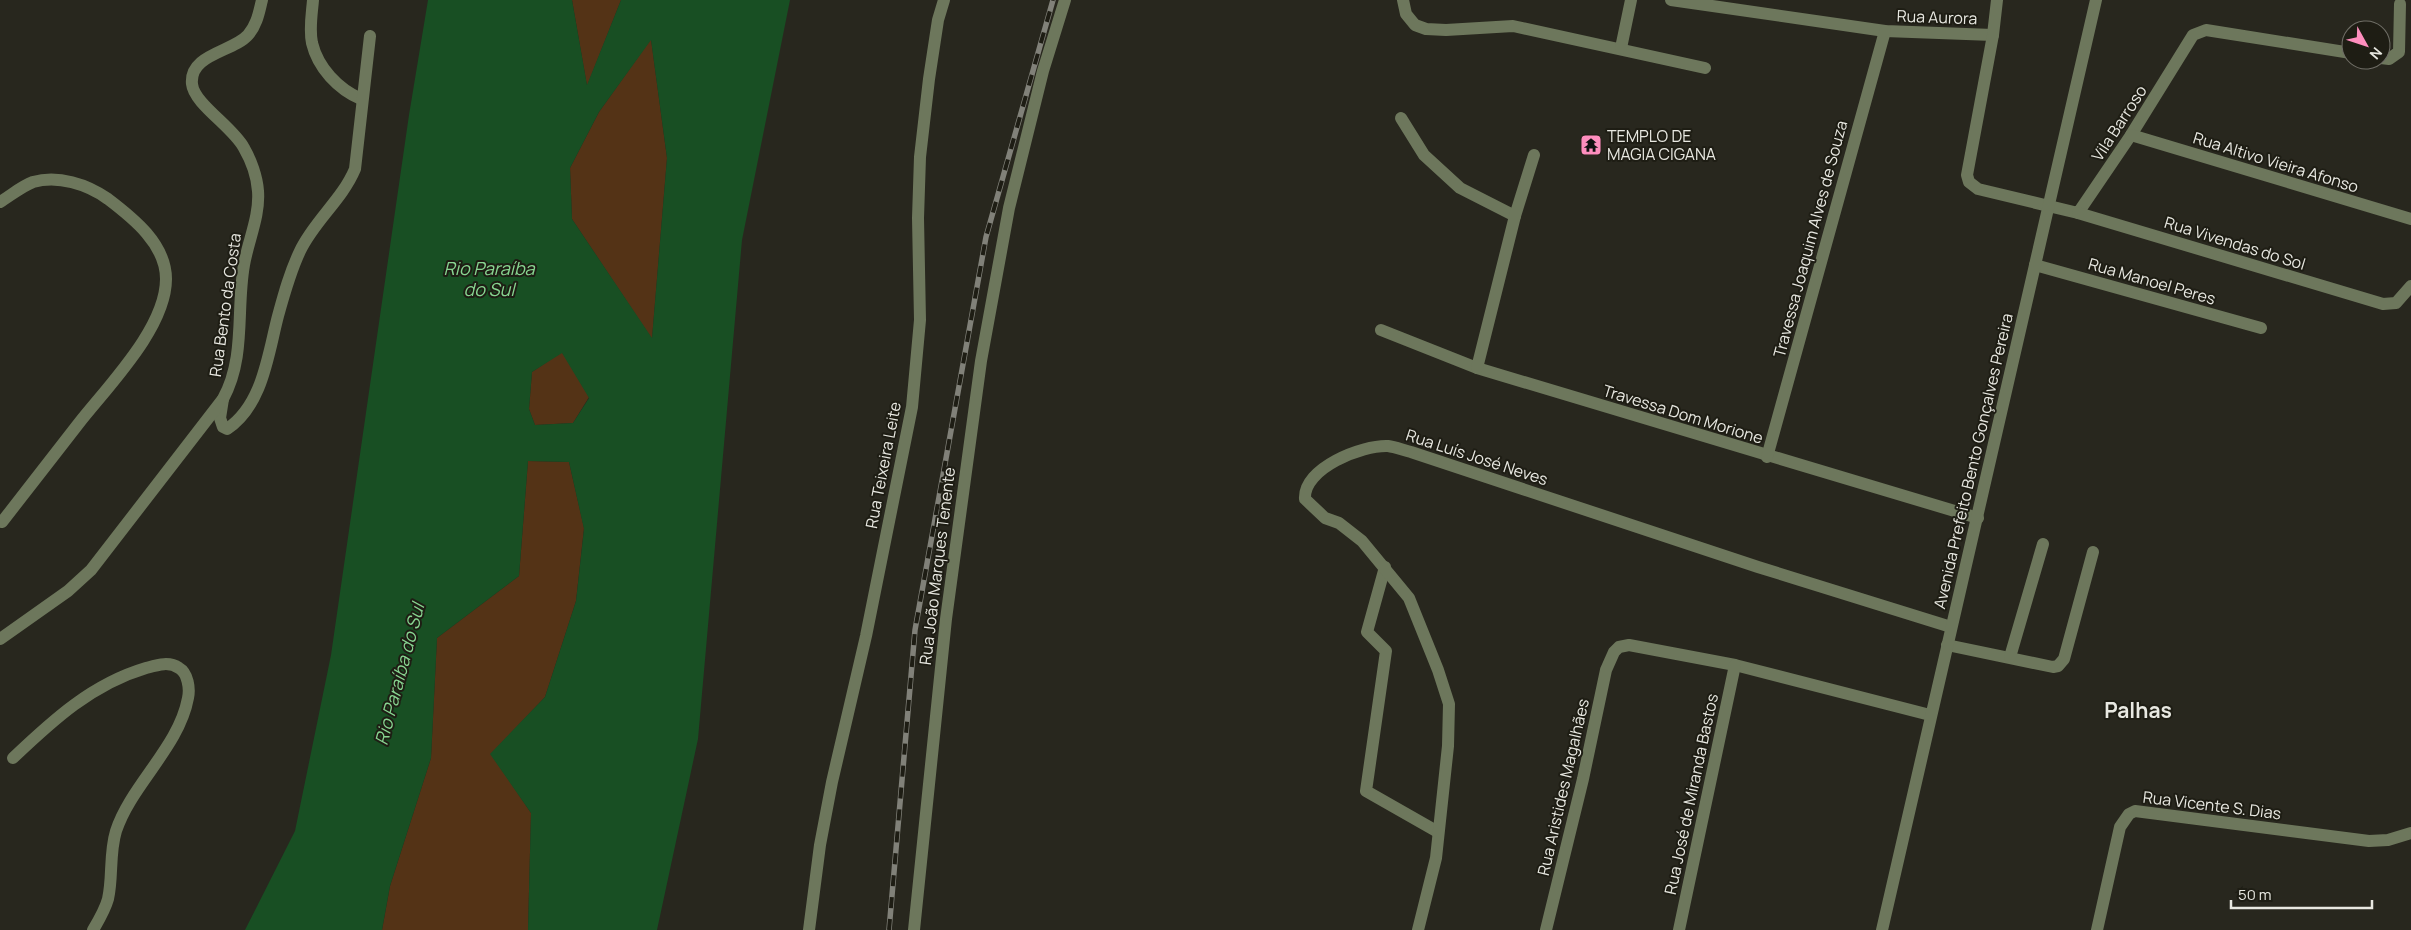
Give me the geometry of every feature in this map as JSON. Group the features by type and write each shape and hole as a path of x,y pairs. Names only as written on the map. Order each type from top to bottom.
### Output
{"street":[{"name":"Rua Bento da Costa","path":"0,639 68,591 91,570 223,399 230,386 237,359 241,285 257,210 258,190 245,148 235,133 199,100 192,84 193,74 207,57 248,36 254,27 262,0"},
{"path":"313,0 312,42 317,57 334,81 352,95 361,99"},
{"name":"Rua Teixeira Leite","path":"809,930 820,845 832,782 866,636 912,407 920,320 918,218 920,157 938,20 944,0"},
{"name":"Rua João Marques Tenente","path":"914,930 926,801 951,580 981,361 1009,208 1043,71 1065,0"},
{"path":"1404,0 1406,14 1415,25 1426,29 1446,30 1513,26 1621,48 1705,68"},
{"path":"1621,48 1631,0"},
{"name":"Rua Aurora","path":"1672,0 1885,31 1993,35"},
{"path":"1997,0 1993,35 1967,175 1969,182 1978,189 2078,214"},
{"name":"Avenida Prefeito Bento Gonçalves Pereira","path":"1882,930 2096,0"},
{"path":"2391,58 2399,52 2400,4"},
{"name":"Vila Barroso","path":"2078,214 2131,136 2193,35 2206,30 2341,51"},
{"name":"Travessa Joaquim Alves de Souza","path":"1767,456 1885,31"},
{"name":"Rua Bento da Costa","path":"223,399 220,422 223,427 227,428 246,411 259,387 286,290 301,249 348,184 355,169 361,99 370,36"},
{"path":"1401,118 1424,155 1460,188 1515,216"},
{"name":"Rua Altivo Vieira Afonso","path":"2131,136 2411,219"},
{"path":"1477,368 1515,216 1534,155"},
{"path":"0,202 32,182 65,179 100,193 132,217 150,237 162,257 166,278 163,302 151,328 130,359 2,522"},
{"name":"Rua Vivendas do Sol","path":"2078,214 2383,304 2396,303 2411,286"},
{"name":"Rua Manoel Peres","path":"2035,265 2261,328"},
{"name":"Travessa Dom Morione","path":"1381,330 1477,368 1978,518"},
{"name":"Rua Luís José Neves","path":"1418,930 1436,858 1448,746 1449,704 1438,670 1409,598 1385,567 1362,542 1339,523 1325,518 1308,504 1305,494 1316,477 1343,455 1366,448 1388,446 1453,465 1758,567 1952,627"},
{"path":"2010,657 2043,544"},
{"path":"1947,645 2053,667 2062,664 2093,552"},
{"path":"1385,567 1367,632 1386,651 1366,791 1438,832"},
{"name":"Rua Aristides Magalhães","path":"1546,930 1583,779 1606,670 1614,652 1620,647 1629,645 1735,665"},
{"path":"13,758 55,719 104,685 131,673 156,665 172,664 182,669 188,681 188,698 183,713 116,831 111,852 108,899 93,930"},
{"path":"1735,665 1930,715"},
{"name":"Rua José de Miranda Bastos","path":"1678,930 1735,665"},
{"name":"Rua Vicente S. Dias","path":"2097,930 2120,827 2129,814 2135,811 2369,841 2388,840 2411,833"}],"shaded area":[{"path":"572,0 621,0 587,86"},
{"path":"651,39 667,158 652,339 572,219 570,168 599,112"},
{"path":"562,352 589,397 573,423 535,425 529,409 532,372"},
{"path":"528,461 569,462 584,528 576,601 545,697 491,754 531,813 528,930 382,930 390,886 431,758 437,638 519,576"}],"water":[{"name":"Rio Paraíba do Sul","path":"428,0 572,0 587,85 621,0 790,0 742,240 698,739 657,930 528,930 531,813 490,754 545,697 576,601 584,529 569,462 528,461 519,576 437,638 431,758 390,886 382,930 245,930 295,831 331,655 409,115","holes":["651,40 667,158 652,338 572,219 570,168 599,112","562,353 589,398 573,423 535,425 529,409 532,372"]}],"railway":[{"path":"889,930 915,630 986,237 1053,0"}],"place":[{"name":"TEMPLO DE MAGIA CIGANA","path":"1591,145"}],"district":[{"name":"Palhas","path":"2138,710"}]}
